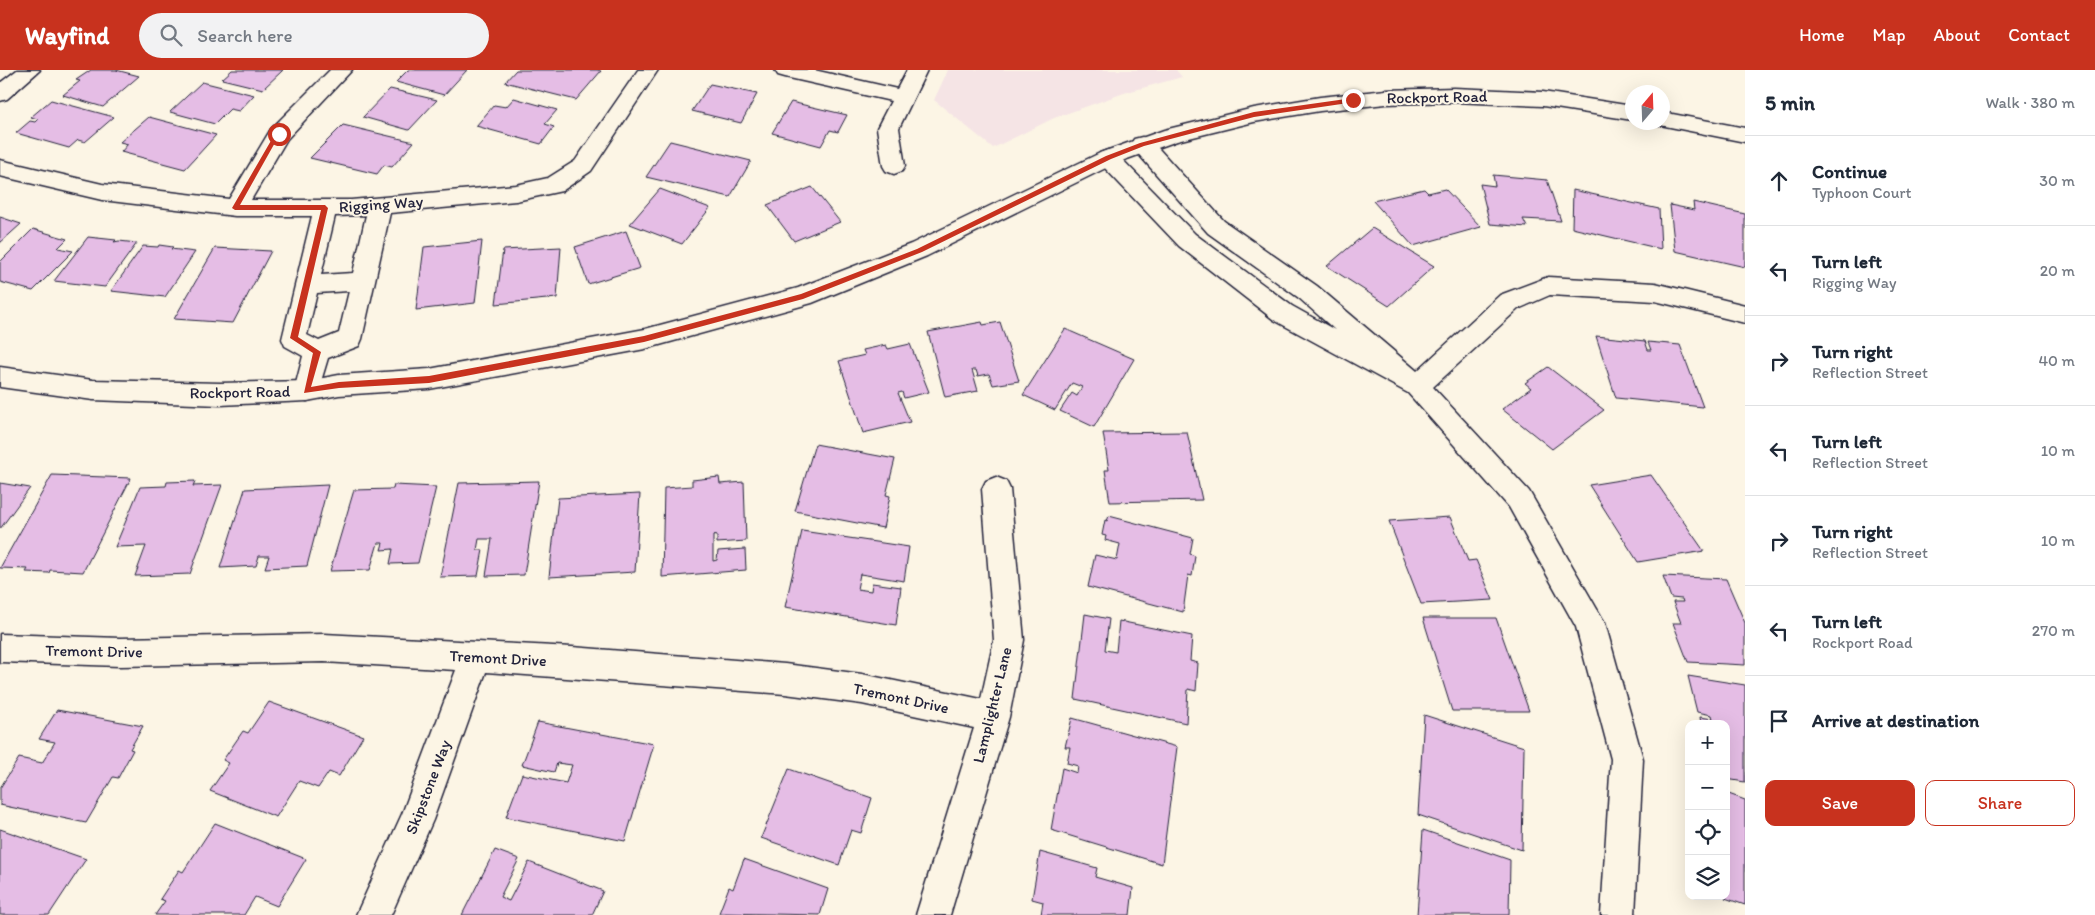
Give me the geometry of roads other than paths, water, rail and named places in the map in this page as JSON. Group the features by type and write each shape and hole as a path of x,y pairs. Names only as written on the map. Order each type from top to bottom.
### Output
{"street":[{"path":"0,94 30,70"},
{"path":"235,208 279,134 342,70"},
{"name":"Rigging Way","path":"0,168 102,192 235,208 325,208 516,193 554,185 583,166 648,70"},
{"path":"786,70 904,96"},
{"path":"894,166 888,128 917,70"},
{"name":"Rockport Road","path":"0,377 93,390 220,394 306,390 339,385 429,380 644,339 803,296 919,250 1108,158 1142,144 1254,114 1386,97 1454,95 1543,99 1625,112"},
{"path":"1670,121 1745,135"},
{"path":"1142,144 1216,227 1308,292 1417,386 1519,499 1590,622 1626,759 1618,915"},
{"path":"1108,158 1187,240 1283,313 1417,386"},
{"path":"317,352 350,339 380,205"},
{"path":"317,352 294,338 325,208"},
{"path":"1260,295 1284,275"},
{"path":"307,285 363,282"},
{"path":"1417,386 1509,302 1548,286 1655,292 1745,314"},
{"path":"306,390 317,352"},
{"name":"Lamplighter Lane","path":"933,915 993,717 1008,640 996,488"},
{"name":"Tremont Drive","path":"0,648 120,652 324,648 572,662 843,686 993,717"},
{"name":"Skipstone Way","path":"373,915 391,880 430,790 476,657"}]}
